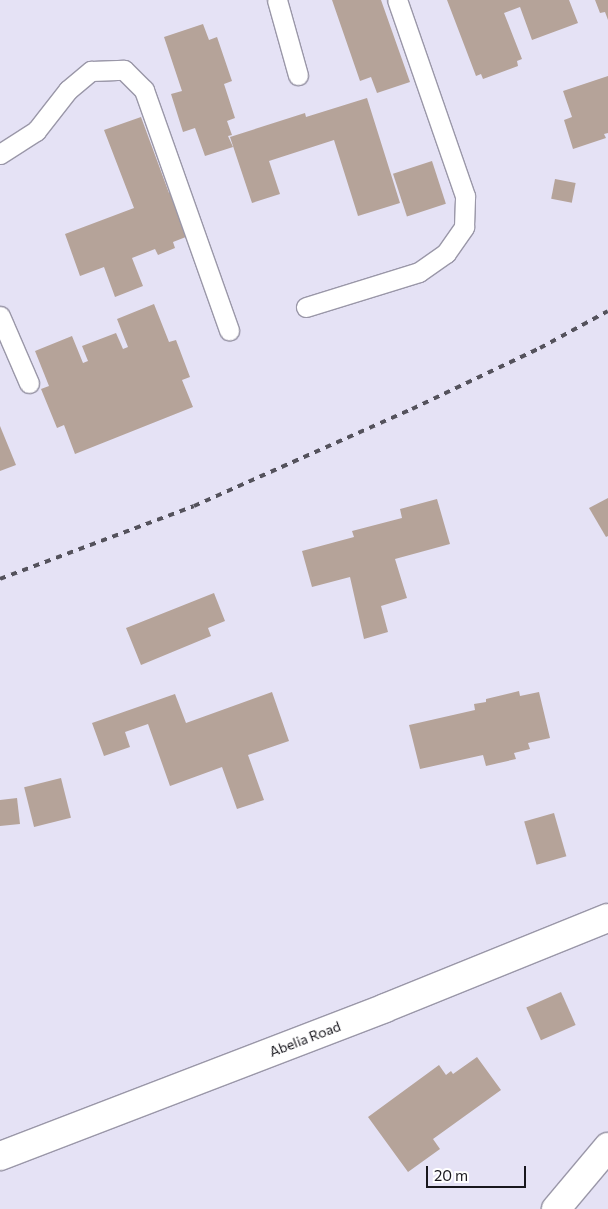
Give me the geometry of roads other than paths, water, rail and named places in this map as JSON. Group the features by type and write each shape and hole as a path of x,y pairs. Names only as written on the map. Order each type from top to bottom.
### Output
{"street":[{"name":"Abelia Road","path":"0,1156 376,1012 608,918"},
{"path":"556,1209 608,1147"}],"lane":[{"path":"277,0 298,75"},
{"path":"306,307 419,272 446,253 464,227 466,196 397,0"},
{"path":"0,154 36,131 68,90 91,71 124,70 144,90 229,330"},
{"path":"0,316 29,383"}],"railway":[{"path":"0,579 194,506 412,409 540,348 608,311"}]}
